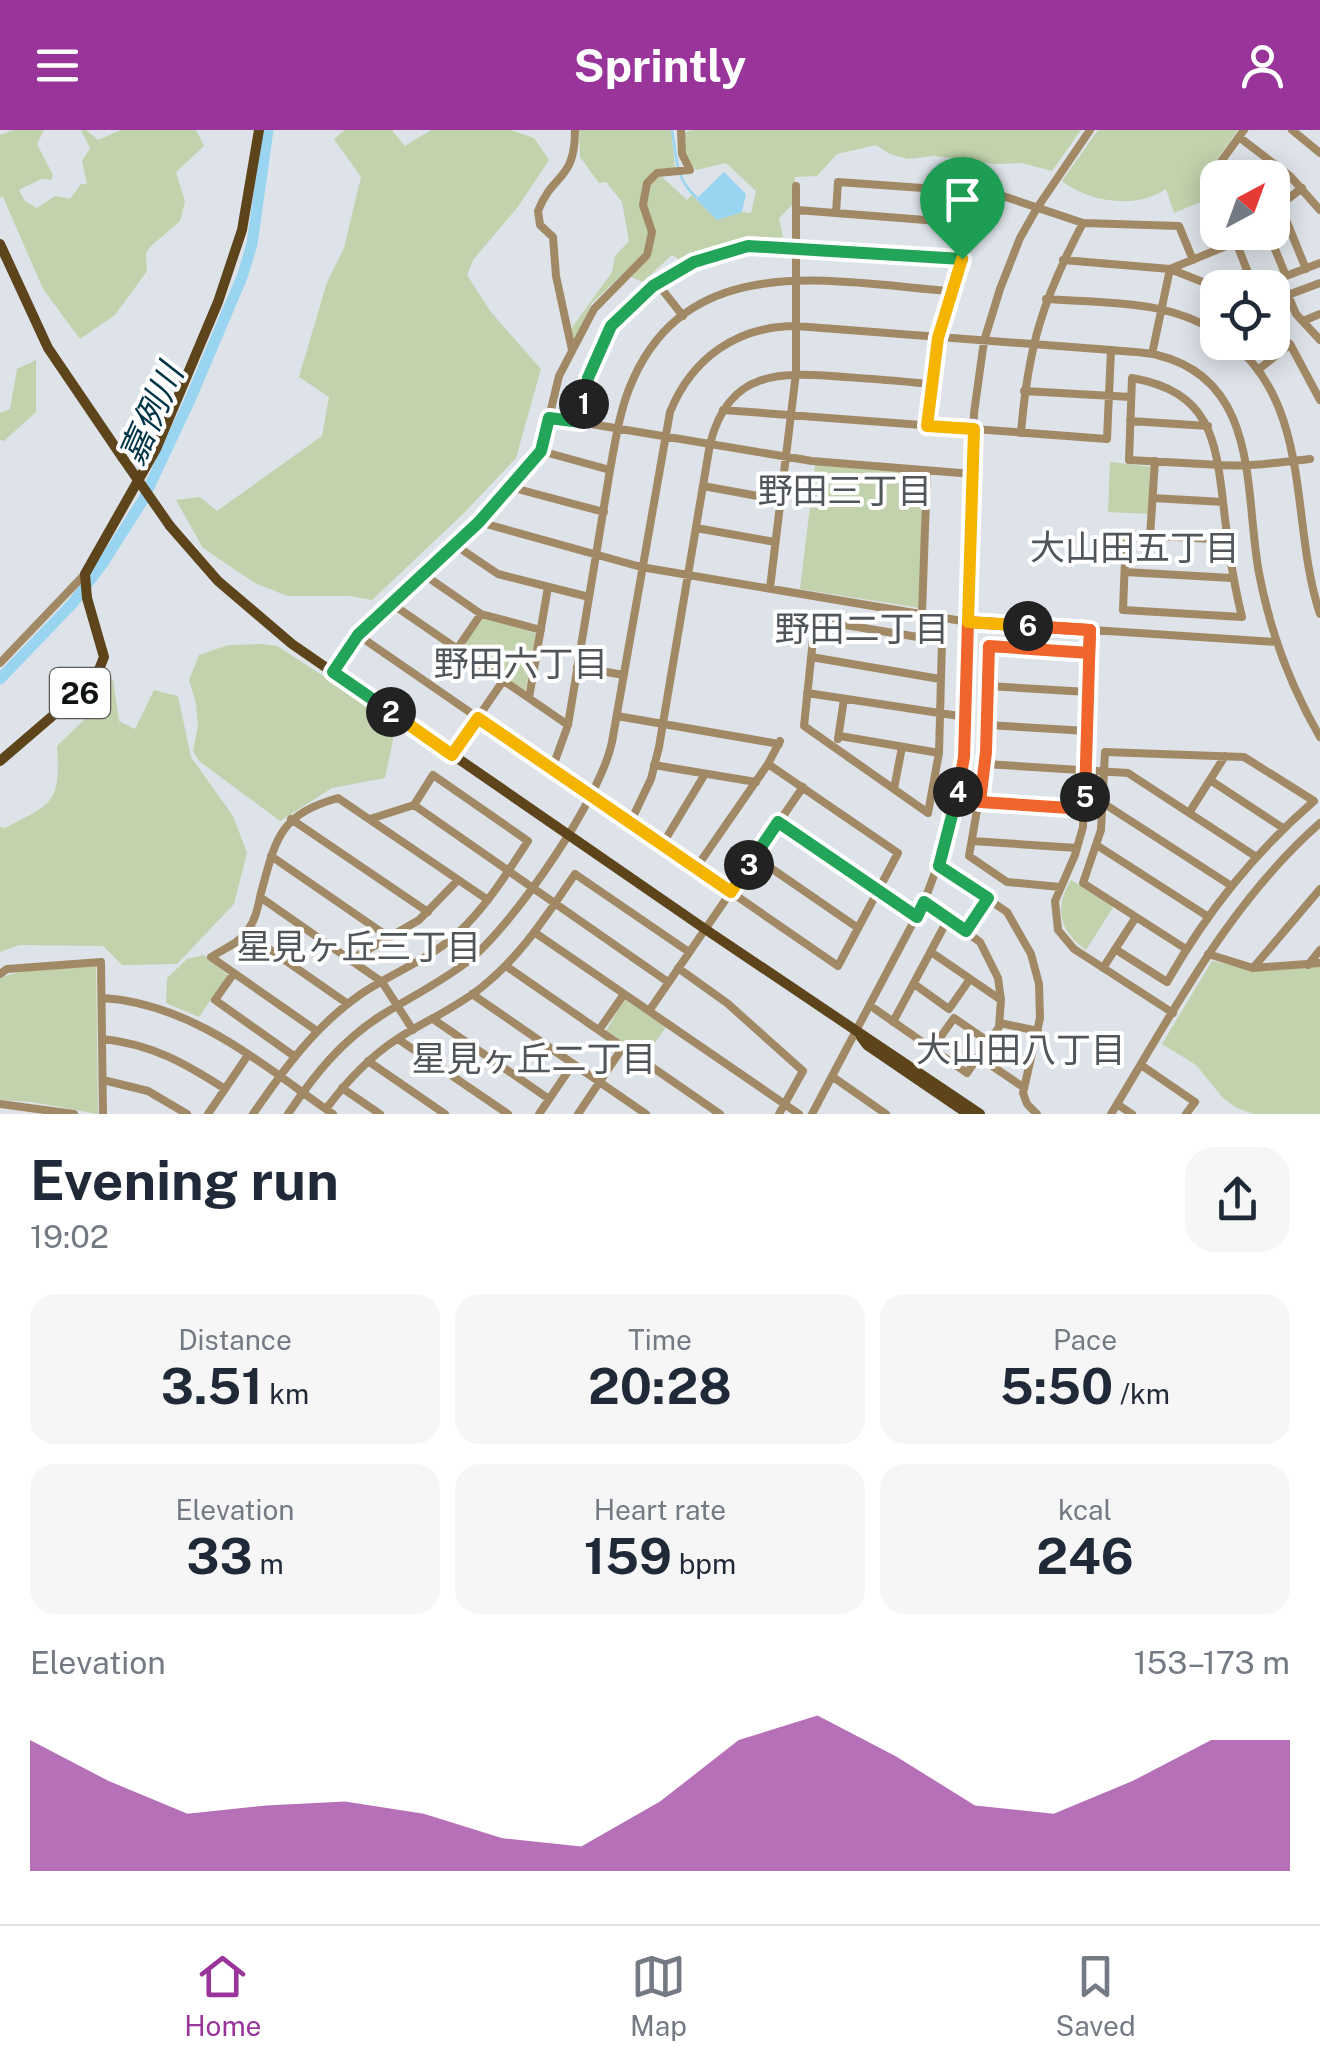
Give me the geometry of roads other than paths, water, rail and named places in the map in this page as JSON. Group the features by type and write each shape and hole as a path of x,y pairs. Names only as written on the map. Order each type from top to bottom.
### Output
{"main road":[{"path":"85,574 156,449 218,302 242,230 259,130"},
{"path":"0,244 48,348 170,526 256,617 705,930 980,1114"},
{"name":"26","path":"0,761 85,688 98,672 104,657 87,598 85,574"},
{"path":"857,1032 867,1045 968,1114"}],"street":[{"path":"572,350 556,276 553,237 540,225 538,211 572,164 575,130"},
{"path":"333,672 358,635 479,522 541,451 559,376 594,309 647,255 652,232 643,204 644,190 652,177 687,171 690,167 682,154 681,130"},
{"path":"812,1114 917,917 939,866 957,802 966,717 974,429 984,341 1008,265 1037,208 1090,130"},
{"path":"1292,130 1320,154"},
{"path":"1222,160 1241,134 1302,188 1320,210"},
{"path":"836,213 839,168"},
{"path":"838,182 994,194 1083,222 1179,226 1193,260"},
{"path":"770,588 796,373 796,186"},
{"path":"1302,188 1280,205 1306,268"},
{"path":"927,426 930,384 950,291 977,224 994,194"},
{"path":"797,210 977,224"},
{"path":"1021,433 1032,344 1046,298 1083,222"},
{"path":"1170,268 1236,242 1247,270"},
{"path":"581,422 588,378 611,326 657,283 694,262 748,246 962,259"},
{"path":"1275,250 1286,276 1320,263"},
{"path":"1063,260 1170,268 1200,280"},
{"path":"1152,354 1170,268"},
{"path":"552,769 568,725 624,401 655,344 683,316 706,301 738,287 770,280 950,291"},
{"path":"657,283 683,316"},
{"path":"1320,283 1288,295 1320,340"},
{"path":"1046,298 1162,309 1200,323"},
{"path":"1303,321 1320,314"},
{"path":"288,1114 340,1047 445,978 472,958 500,929 592,797 606,767 617,716 664,437 676,397 708,356 748,333 796,326 1111,350 1152,354 1189,369 1220,396 1240,434 1259,575 1277,642 1320,738"},
{"path":"1290,344 1320,400"},
{"path":"724,410 1107,439 1111,350"},
{"path":"1248,360 1283,416 1308,576 1320,614"},
{"path":"1258,370 1270,360"},
{"path":"630,823 654,765 710,444 724,410 740,391 757,381 796,373 930,384"},
{"path":"1228,540 1126,534 1123,610 1242,617 1232,578 1228,540 1223,502 1220,465 1208,426 1184,398 1158,384 1132,378 1129,460 1220,465 1247,466 1310,459"},
{"path":"1024,391 1131,398"},
{"path":"549,418 786,458 973,474"},
{"path":"1130,421 1208,426"},
{"path":"541,451 610,470"},
{"path":"1150,536 1155,461"},
{"path":"919,638 927,471"},
{"path":"703,486 780,500"},
{"path":"510,487 604,512"},
{"path":"1153,498 1223,502"},
{"path":"479,522 641,567 968,622 1277,642"},
{"path":"696,528 775,542"},
{"path":"455,545 498,574 589,597"},
{"path":"1124,572 1232,578"},
{"path":"0,663 85,574"},
{"path":"423,574 481,614 541,630"},
{"path":"529,698 548,587"},
{"path":"816,620 942,642 939,752 928,813 804,726 818,596"},
{"path":"392,604 568,725"},
{"path":"457,648 481,614"},
{"path":"1210,637 1212,615"},
{"path":"1090,630 1084,809 1078,848 1060,887 1054,912 1060,934 1074,949 1173,1013"},
{"path":"358,635 838,966 898,853 768,764"},
{"path":"1060,887 1007,882 969,856 985,764 989,646 1089,653"},
{"path":"811,656 940,678"},
{"path":"577,667 624,675"},
{"path":"452,755 503,680"},
{"path":"988,686 1088,692"},
{"path":"807,694 966,717"},
{"path":"833,746 840,736 844,699"},
{"path":"617,716 780,742 696,868"},
{"path":"987,725 1087,731"},
{"path":"840,736 939,752"},
{"path":"894,789 902,746"},
{"path":"1115,950 1167,982 1230,885 1283,828 1314,802 1244,756 1105,752 1098,846 1082,883 1186,949"},
{"path":"1189,813 1224,756"},
{"path":"985,764 1128,774 1255,856"},
{"path":"654,765 756,782"},
{"path":"662,845 705,774"},
{"path":"253,1114 317,1030 348,1004 442,947 488,900 528,841 432,776 414,805 370,819"},
{"path":"1210,780 1283,828"},
{"path":"649,1011 803,787"},
{"path":"317,1030 211,957 239,942 254,921 271,856 291,819 313,805 338,798 488,900"},
{"path":"980,802 1084,809"},
{"path":"1102,803 1230,885"},
{"path":"414,805 668,982"},
{"path":"291,819 428,912"},
{"path":"778,822 917,917"},
{"path":"1112,1114 1206,957 1258,885 1320,824"},
{"path":"972,841 1078,848"},
{"path":"1098,846 1207,916"},
{"path":"271,856 390,938"},
{"path":"754,857 858,928"},
{"path":"939,866 1010,916 1029,948 1039,984 1038,1031 1024,1100 1037,1114"},
{"path":"102,998 136,1001 202,1025 330,1111 342,1088 368,1061 398,1038 472,994 506,966 574,874 689,952"},
{"path":"350,960 428,912 458,880"},
{"path":"1253,968 1320,890"},
{"path":"260,897 382,982 414,1030"},
{"path":"966,931 988,898"},
{"path":"875,1009 968,1073 1000,1023 998,978 990,957 980,942 924,902"},
{"path":"1103,968 1136,916"},
{"path":"893,1022 948,919"},
{"path":"534,932 799,1114"},
{"path":"246,934 348,1004"},
{"path":"1308,965 1320,950"},
{"path":"931,952 1001,1000"},
{"path":"1206,957 1253,968 1320,964"},
{"path":"0,974 8,968 101,962 103,1114"},
{"path":"506,966 720,1114"},
{"path":"678,968 728,1003 804,1071 779,1114"},
{"path":"234,973 215,1000 294,1056"},
{"path":"914,984 949,1008 970,978"},
{"path":"472,994 646,1114"},
{"path":"599,1030 624,994"},
{"path":"932,1049 954,1018 989,1042"},
{"path":"433,1019 549,1099"},
{"path":"1000,1023 1038,1031"},
{"path":"398,1038 508,1114"},
{"path":"103,1039 163,1052 224,1089"},
{"path":"578,1114 624,1047"},
{"path":"208,1114 248,1055"},
{"path":"978,1057 1024,1087"},
{"path":"368,1061 445,1114"},
{"path":"538,1114 573,1064"},
{"path":"1141,1065 1194,1102 1186,1114"},
{"path":"833,1077 886,1114"},
{"path":"103,1080 148,1090 187,1114"},
{"path":"342,1088 380,1114"},
{"path":"1,1114 0,1104 74,1114"},
{"path":"1117,1104 1132,1114"}],"water":[{"path":"724,172 746,194 742,212 717,220 696,199"}],"waterway":[{"name":"嘉例川","path":"0,679 73,603 143,500 242,277 252,244 268,130"},
{"path":"672,130 680,174 696,197"}],"district":[{"name":"野田三丁目","path":"845,490"},
{"name":"大山田五丁目","path":"1135,547"},
{"name":"野田二丁目","path":"862,628"},
{"name":"野田六丁目","path":"521,663"},
{"name":"星見ヶ丘三丁目","path":"359,946"},
{"name":"大山田八丁目","path":"1021,1049"},
{"name":"星見ヶ丘二丁目","path":"534,1058"}]}
